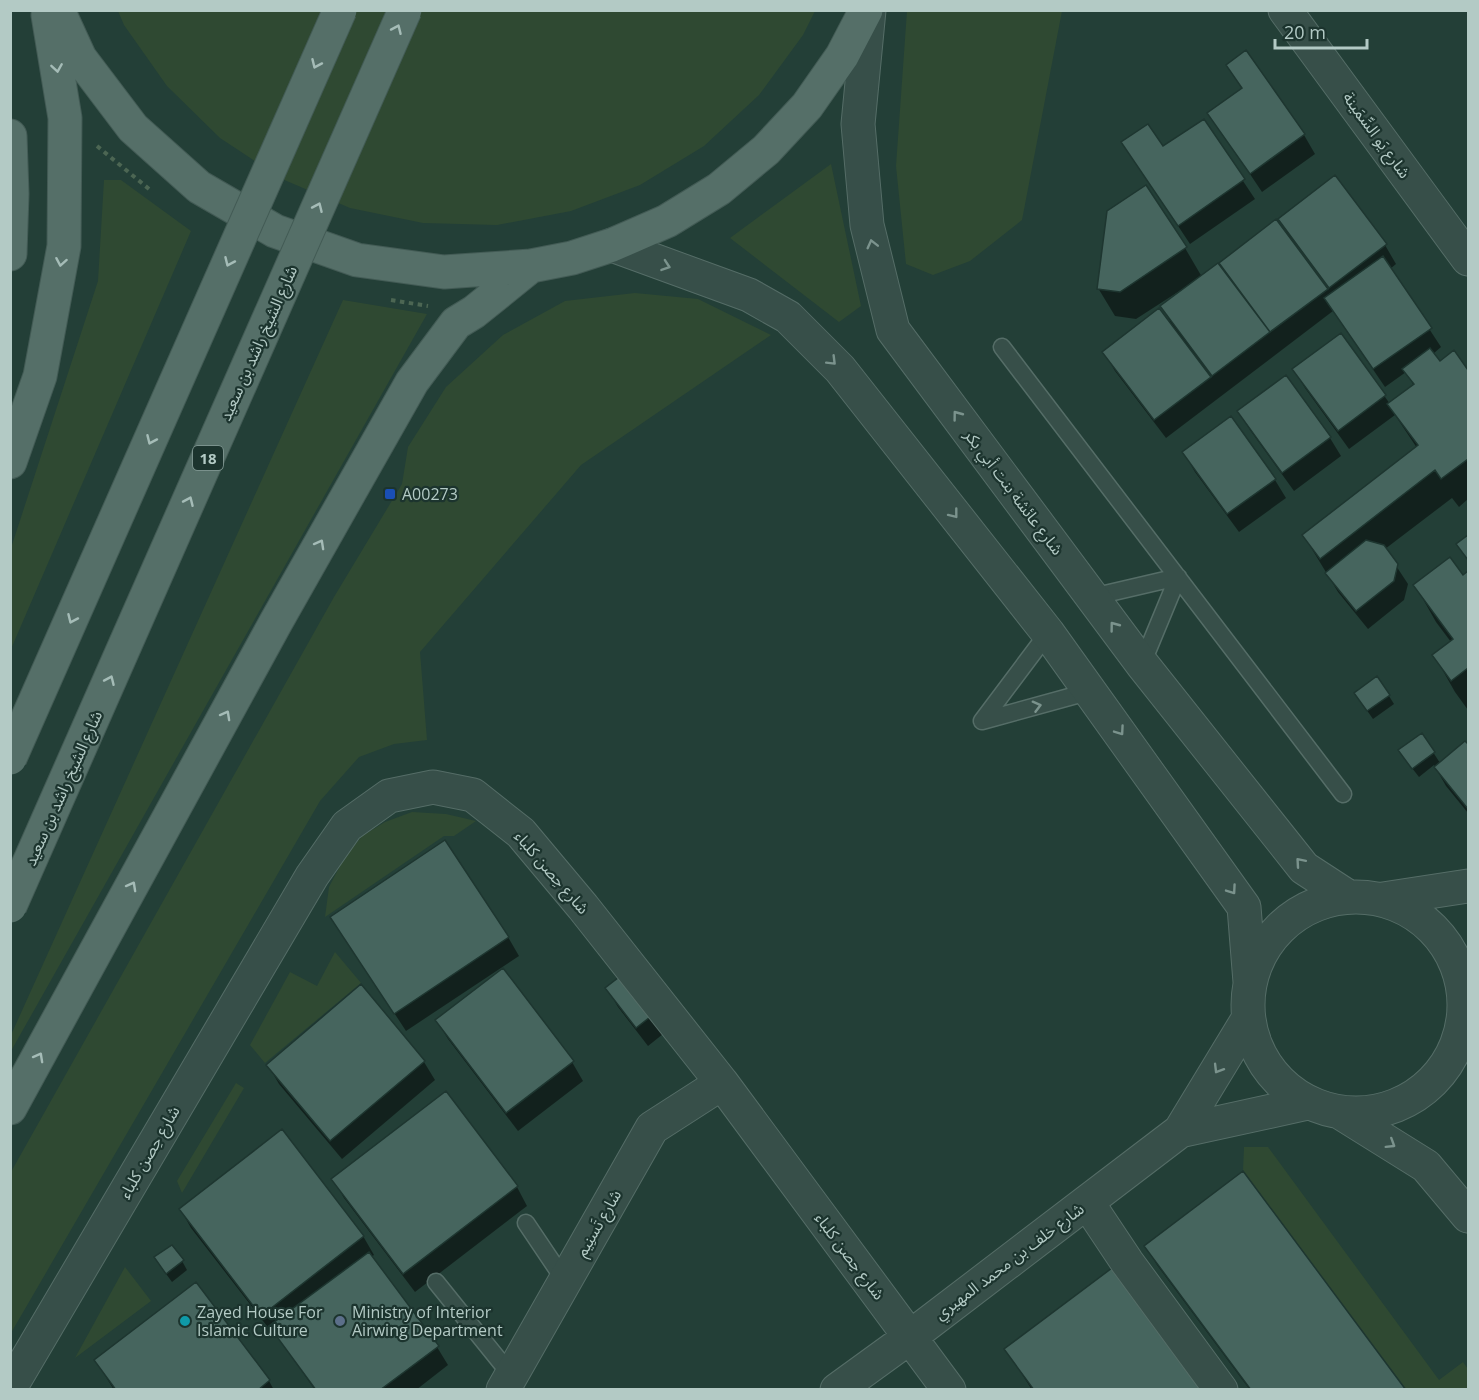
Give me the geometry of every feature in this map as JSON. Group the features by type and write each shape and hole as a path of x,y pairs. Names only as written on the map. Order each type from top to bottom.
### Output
{"main road":[{"path":"10,462 40,376 64,246 65,118 48,10"},
{"path":"58,10 80,58 133,128 199,187 275,231 357,260 444,272 531,266 572,258 612,245 676,216 719,189 766,150 807,106 842,56 867,10"},
{"path":"10,758 340,10"},
{"name":"شارع الشيخ راشد بن سعيد","path":"10,906 405,10"},
{"path":"10,136 12,194 10,254"},
{"path":"10,1108 276,622 412,382 456,323 474,312 531,266"}],"street":[{"name":"شارع عائشة بنت أبي بكر","path":"867,10 858,124 867,225 893,330 1142,664 1304,868 1347,896"},
{"name":"شارع يَو السِّمَينة","path":"1285,10 1468,259"},
{"path":"612,245 749,295 788,317 840,369 1048,633 1244,908 1250,982 1248,1019 1258,1053 1279,1082 1308,1103 1341,1113 1426,1166 1468,1216"},
{"name":"شارع حِصن كلباء","path":"10,1388 312,876 348,826 388,796 433,787 473,795 521,833 722,1083 949,1389"},
{"path":"1250,982 1262,949 1284,923 1313,904 1347,896 1383,899 1468,886"},
{"path":"1341,1113 1377,1112 1412,1099 1463,1058 1466,986 1455,959 1438,932 1413,911 1383,899"},
{"name":"شارع خلف بن محمد المهيري","path":"837,1389 910,1337 1180,1131 1248,1019"},
{"name":"شارع تَسنِيم","path":"507,1382 652,1128 722,1083"},
{"name":"شارع خلف بن محمد المهيري","path":"1180,1131 1308,1103"},
{"path":"1087,1202 1127,1262 1221,1389"}],"lane":[{"path":"1002,347 1343,794"},
{"path":"1092,597 1178,576"},
{"path":"1142,664 1178,576"},
{"path":"1048,633 982,721 1091,692"},
{"path":"526,1223 565,1281"},
{"path":"436,1282 507,1382"}],"green space":[{"path":"118,11 815,11 803,35 759,95 704,146 640,185 571,211 497,225 423,223 350,208 282,179 220,138 167,86 124,25"},
{"path":"907,11 1062,11 1022,220 970,261 933,275 906,264 896,166"},
{"path":"831,164 861,306 839,322 730,238"},
{"path":"104,180 121,180 191,231 11,649 11,548 98,281"},
{"path":"635,293 698,299 771,335 581,465 420,652 427,740 394,744 359,757 320,801 11,1333 11,1172 334,597 402,484 408,447 446,387 503,335 565,301"},
{"path":"343,300 427,314 11,1051 11,1035"},
{"path":"412,812 446,814 476,821 454,836 444,836 325,917 329,887 344,858 362,836 385,822"},
{"path":"335,952 361,983 265,1063 250,1045 290,972 317,986"},
{"path":"236,1083 244,1088 182,1193 177,1181"},
{"path":"1244,1147 1268,1147 1439,1380 1463,1362 1468,1369 1468,1389 1406,1389 1243,1171"},
{"path":"125,1267 151,1301 75,1358"}],"building":[{"path":"1246,50 1305,134 1250,174 1207,113 1242,88 1226,65"},
{"path":"1204,119 1245,179 1178,226 1121,142 1148,124 1163,146"},
{"path":"1335,175 1387,244 1329,288 1278,219"},
{"path":"1146,185 1187,247 1120,292 1097,289 1107,211"},
{"path":"1276,219 1328,289 1270,332 1219,263"},
{"path":"1383,256 1432,328 1373,369 1324,298"},
{"path":"1218,263 1270,332 1212,376 1160,306"},
{"path":"1159,308 1211,377 1154,420 1102,352"},
{"path":"1341,333 1386,395 1338,431 1292,369"},
{"path":"1430,348 1440,361 1454,350 1468,370 1468,459 1441,479 1435,470 1320,559 1302,535 1418,445 1387,404 1414,384 1402,369"},
{"path":"1286,375 1331,437 1282,473 1237,411"},
{"path":"1231,416 1276,479 1227,514 1182,452"},
{"path":"1468,535 1468,560 1456,544"},
{"path":"1366,540 1384,545 1398,564 1394,581 1356,611 1325,573"},
{"path":"1450,557 1463,575 1468,571 1468,668 1451,681 1432,655 1453,639 1413,585"},
{"path":"1377,676 1390,695 1367,711 1354,693"},
{"path":"1422,733 1435,752 1412,769 1398,750"},
{"path":"1465,741 1468,744 1468,809 1434,767"},
{"path":"445,840 509,937 394,1014 330,917"},
{"path":"503,968 574,1061 506,1113 435,1020"},
{"path":"623,974 654,1014 636,1028 605,988"},
{"path":"361,984 425,1061 330,1141 266,1065"},
{"path":"446,1091 518,1186 403,1274 331,1179"},
{"path":"282,1129 364,1236 261,1316 179,1209"},
{"path":"1243,1171 1406,1390 1251,1390 1144,1246"},
{"path":"172,1245 184,1260 166,1274 154,1257"},
{"path":"369,1252 439,1346 380,1390 316,1390 269,1326"},
{"path":"1112,1268 1202,1390 1034,1390 1004,1349"},
{"name":"Zayed House For Islamic Culture","path":"196,1282 270,1380 258,1390 116,1390 94,1360"}],"place":[{"name":"A00273","path":"390,494"},
{"name":"Zayed House For Islamic Culture","path":"185,1321"},
{"name":"Ministry of Interior Airwing Department","path":"340,1321"}]}
